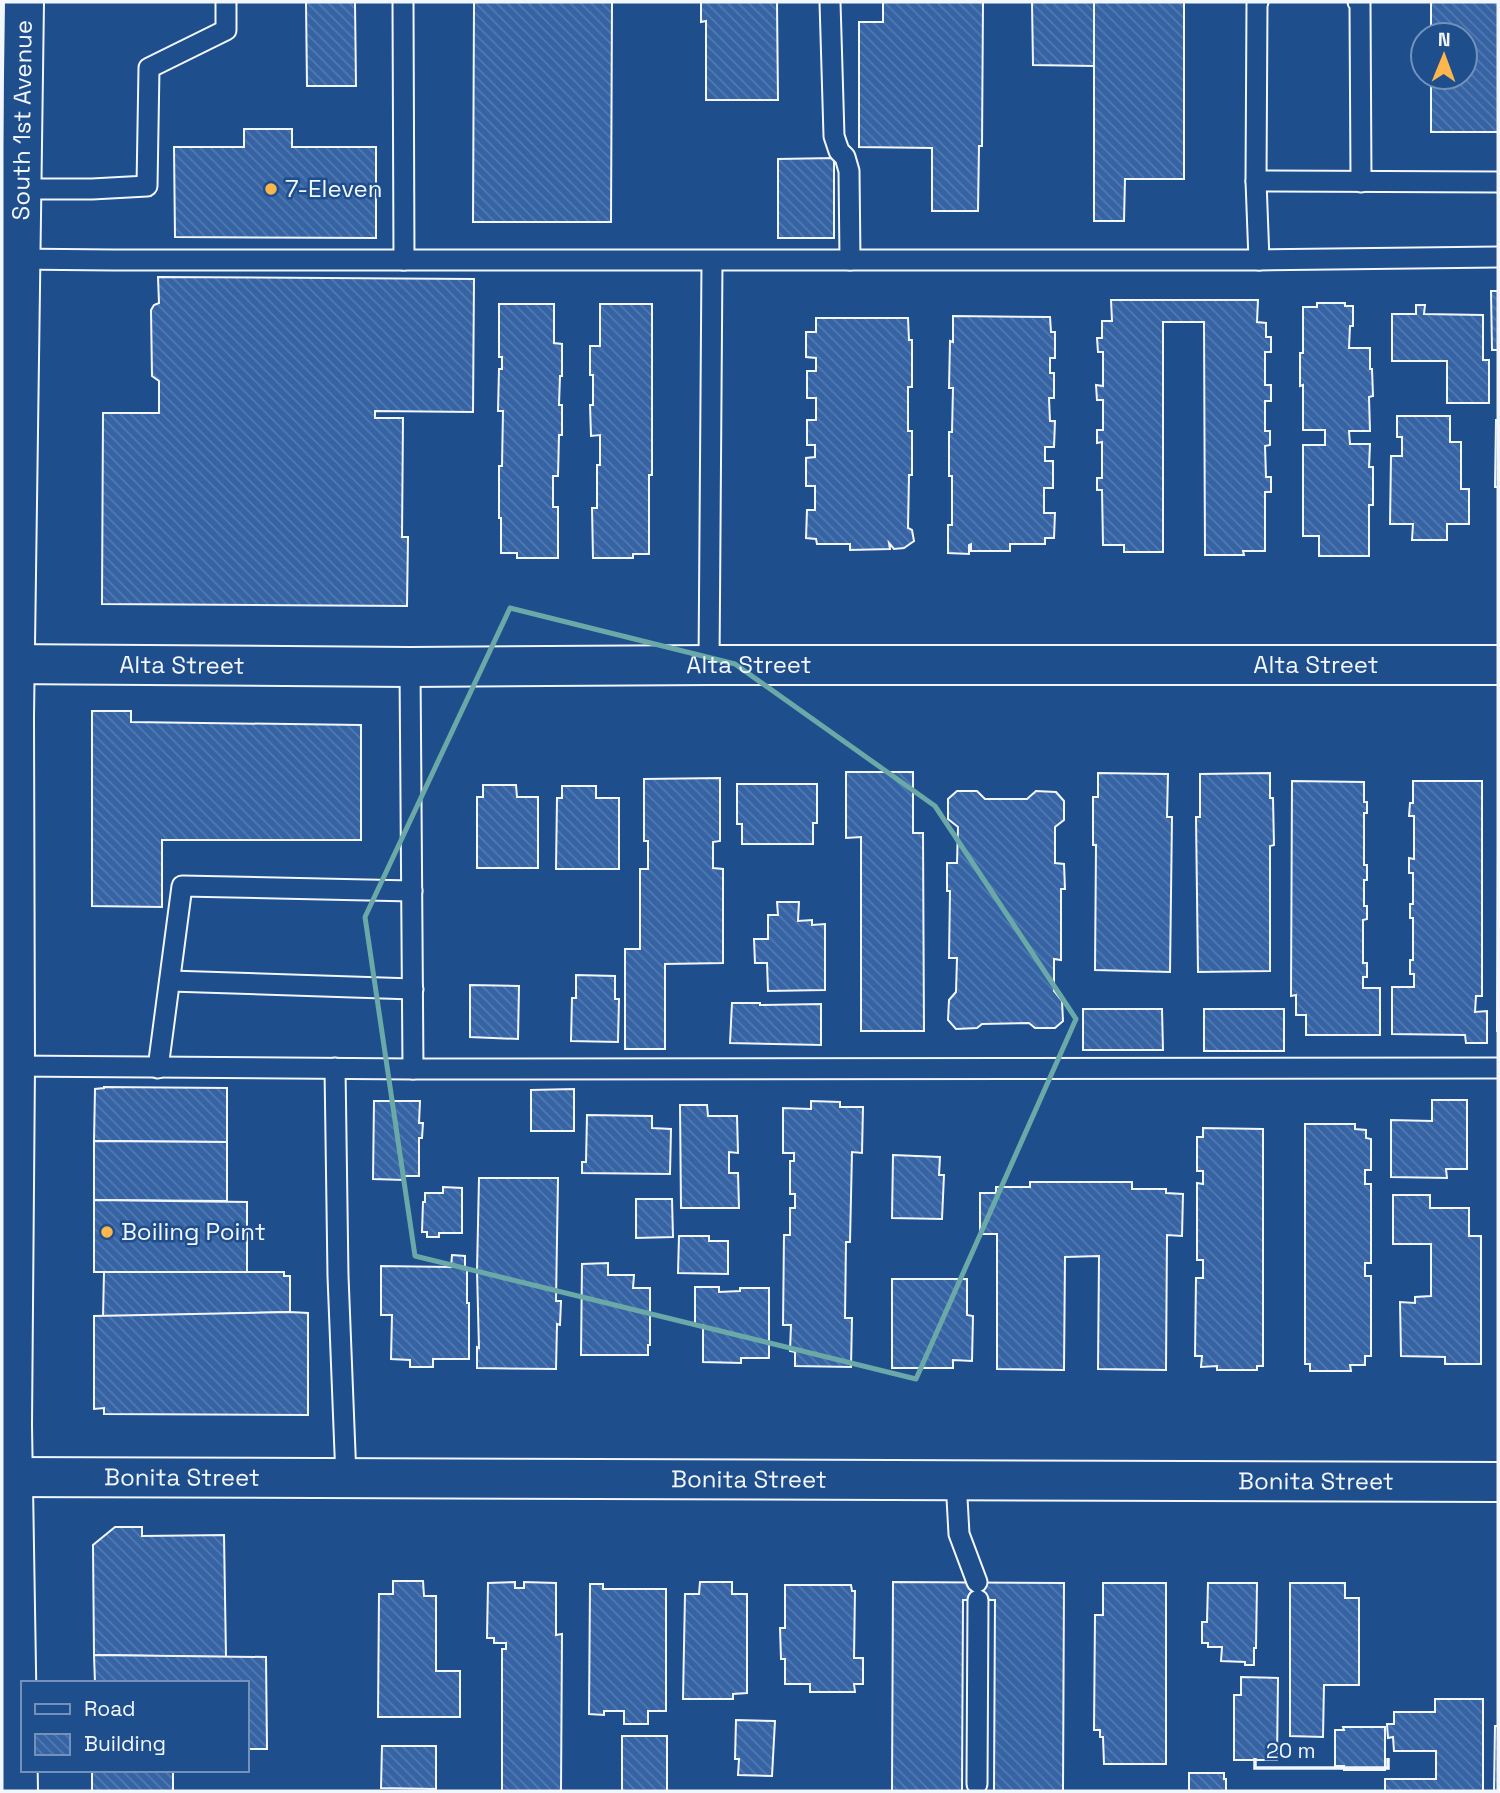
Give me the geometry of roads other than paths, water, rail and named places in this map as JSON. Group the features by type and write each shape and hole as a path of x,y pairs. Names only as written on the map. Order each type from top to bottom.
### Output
{"street":[{"name":"South 1st Avenue","path":"18,1791 7,1477 8,664 12,259 22,189 24,2"},
{"name":"Alta Street","path":"8,664 410,667 709,664 1498,665"},
{"name":"Bonita Street","path":"7,1477 1498,1482"}],"lane":[{"path":"22,189 147,186 149,68 226,30 226,2"},
{"path":"403,2 404,260"},
{"path":"830,2 834,136 849,171 850,260"},
{"path":"1258,2 1256,181 1259,260"},
{"path":"1358,2 1361,182"},
{"path":"1256,181 1498,181"},
{"path":"12,259 712,261 1498,257"},
{"path":"709,664 712,261"},
{"path":"410,667 413,1069"},
{"path":"158,1068 182,886 412,891"},
{"path":"170,981 413,989"},
{"path":"8,1066 413,1069 1498,1068"},
{"path":"335,1068 338,1276 346,1478"},
{"path":"956,1480 959,1534 978,1591 977,1784"}],"place":[{"name":"7-Eleven","path":"271,189"},
{"name":"Boiling Point","path":"107,1232"}]}
